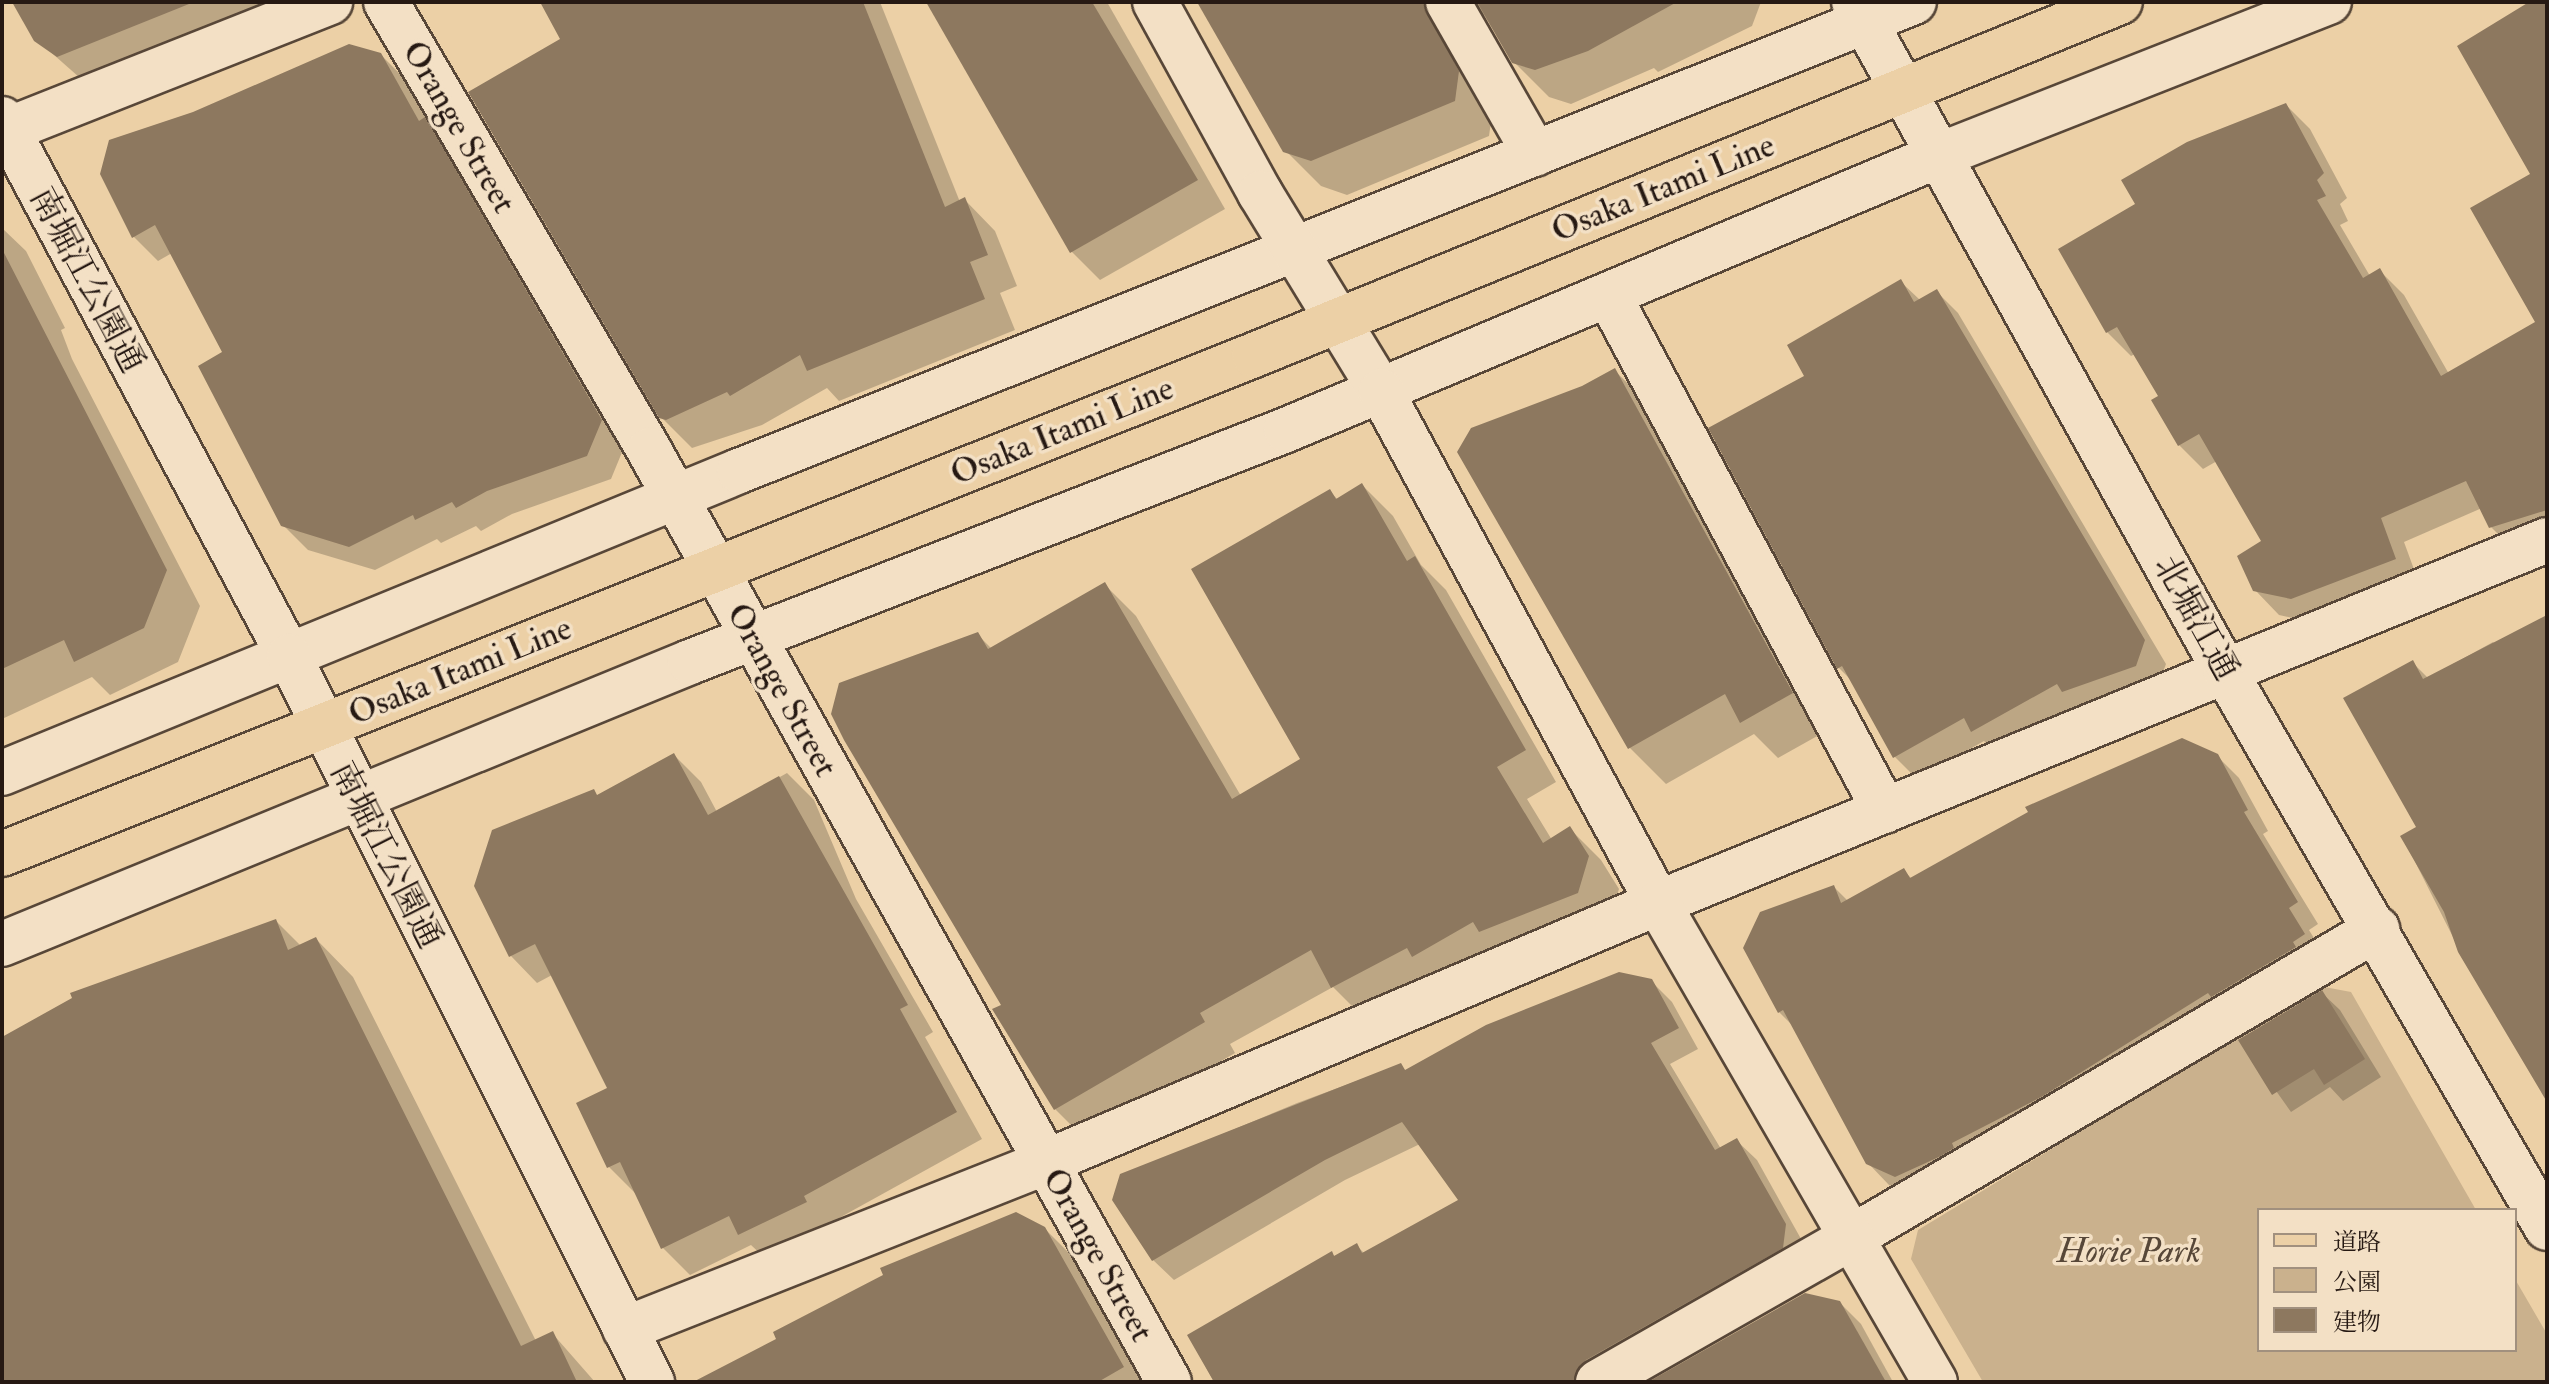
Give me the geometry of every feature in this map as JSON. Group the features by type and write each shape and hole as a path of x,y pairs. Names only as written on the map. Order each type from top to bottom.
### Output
{"main road":[{"name":"Osaka Itami Line","path":"2,854 1338,321 2120,2"}],"street":[{"path":"4,127 330,2"},
{"name":"Orange Street","path":"386,2 675,497 1169,1382"},
{"path":"1155,2 1295,252 1381,391 1658,903 1935,1382"},
{"path":"1448,2 1535,154"},
{"path":"2,773 675,497 1535,154 1859,12 1914,2"},
{"path":"2,944 752,637 1381,391 1940,155 2329,2"},
{"name":"北堀江通","path":"1859,12 1904,88 2226,673 2377,929 2547,1228"},
{"name":"南堀江公園通","path":"4,127 289,656 356,799 652,1382"},
{"path":"1609,296 1885,811"},
{"path":"625,1329 1046,1162 1658,903 2544,547"},
{"path":"1598,1382 2377,929"}],"green space":[{"name":"Horie Park","path":"2319,986 2351,992 2475,1208 2257,1208 2257,1352 2517,1352 2517,1282 2547,1334 2547,1382 1983,1382 1911,1259 1918,1230"}],"building":[{"path":"12,2 189,4 57,57 34,41"},
{"path":"540,2 863,2 945,207 965,197 988,255 970,262 985,299 807,371 800,355 730,396 727,392 666,420 659,418 468,92 560,39"},
{"path":"926,2 1092,2 1198,180 1070,253"},
{"path":"1197,2 1423,2 1459,71 1455,101 1311,161 1283,152"},
{"path":"1477,2 1677,2 1588,51 1535,70 1512,63"},
{"path":"2529,2 2547,2 2547,510 2489,528 2466,481 2381,518 2396,559 2291,599 2253,591 2237,556 2261,541 2199,434 2178,446 2151,400 2158,396 2117,327 2106,333 2058,249 2135,204 2121,180 2187,142 2286,103 2324,173 2317,180 2326,196 2317,200 2363,278 2380,268 2441,376 2535,322 2470,208 2530,174 2457,46"},
{"path":"349,44 381,53 419,121 425,117 602,420 587,456 487,491 456,508 452,502 415,520 413,515 349,547 281,526 198,366 222,352 155,225 132,238 100,174 109,140 193,112"},
{"path":"2,249 167,570 144,628 74,662 64,640 2,669"},
{"path":"1901,279 1914,302 1937,289 2145,640 2136,666 2062,692 2057,684 1971,732 1964,718 1893,758 1842,666 1837,669 1708,428 1804,376 1787,345"},
{"path":"1615,368 1793,693 1740,723 1725,694 1628,749 1457,452 1471,428 1582,386"},
{"path":"1362,483 1407,561 1415,556 1526,750 1497,767 1543,843 1570,826 1589,856 1578,893 1479,932 1473,922 1412,957 1407,948 1331,988 1311,950 1200,1013 1205,1022 1054,1110 992,1009 1001,1005 844,740 831,714 839,683 978,632 988,649 1105,582 1232,799 1300,759 1191,569 1330,489 1336,499"},
{"path":"2547,615 2547,1102 2458,952 2444,912 2400,836 2416,827 2343,698 2413,660 2423,679"},
{"path":"2182,738 2218,754 2248,810 2244,812 2298,902 2289,908 2305,934 2293,942 2296,947 2211,997 2208,993 2043,1096 1952,1143 1954,1148 1941,1156 1895,1177 1866,1164 1783,1010 1778,1013 1743,948 1760,912 1834,885 1841,903 1904,868 1910,878 2028,812 2025,807"},
{"path":"674,753 708,815 779,776 908,1005 900,1009 957,1112 804,1196 807,1202 738,1235 729,1216 661,1249 620,1162 607,1168 576,1103 607,1088 535,944 509,957 474,886 492,830 594,789 597,795"},
{"path":"276,919 288,950 316,937 521,1346 553,1331 577,1382 2,1382 2,1037 72,998 70,993"},
{"path":"1619,972 1652,979 1679,1028 1651,1043 1715,1150 1737,1138 1786,1224 1783,1248 1586,1360 1573,1382 1214,1382 1187,1335 1332,1251 1334,1256 1357,1243 1362,1253 1458,1200 1402,1122 1325,1160 1152,1261 1112,1200 1120,1174 1401,1063 1405,1070 1486,1025"},
{"path":"2322,990 2365,1059 2324,1085 2314,1069 2272,1095 2238,1040"},
{"path":"1016,1212 1045,1227 1124,1367 1098,1382 693,1382 776,1339 773,1332 883,1275 880,1268"},
{"path":"1805,1293 1840,1301 1886,1382 1648,1382"}]}
